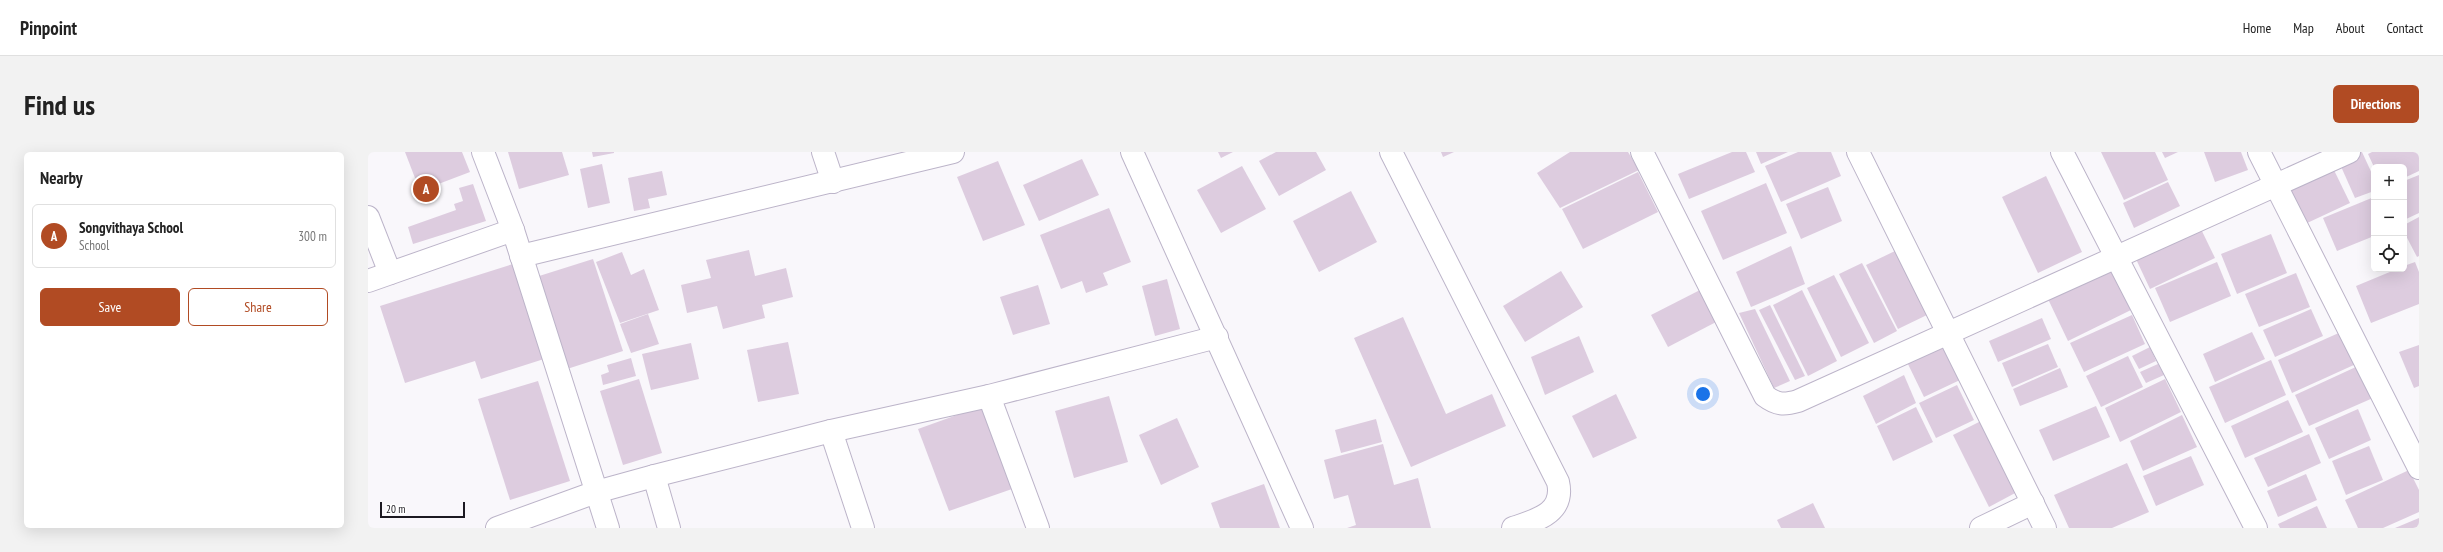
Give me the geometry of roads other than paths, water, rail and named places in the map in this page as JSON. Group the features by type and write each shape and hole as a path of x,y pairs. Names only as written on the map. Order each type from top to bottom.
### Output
{"street":[{"path":"483,152 513,230 608,528"},
{"path":"823,152 833,182"},
{"path":"521,256 953,152"},
{"path":"1132,152 1217,337 1302,528"},
{"path":"1391,152 1558,482 1560,492 1558,503 1552,511 1513,528"},
{"path":"1642,152 1765,396 1774,403 1784,405 1798,401 1949,334 2349,152"},
{"path":"1858,152 2046,528"},
{"path":"2062,152 2256,528"},
{"path":"2259,152 2419,468"},
{"path":"368,217 390,273"},
{"path":"368,281 513,230"},
{"path":"498,528 596,492 654,476 831,430 989,396 1217,337"},
{"path":"989,396 1038,528"},
{"path":"831,430 863,528"},
{"path":"654,476 669,528"},
{"path":"1981,528 2033,503"}],"place":[{"name":"Songvithaya School","path":"426,189"}]}
